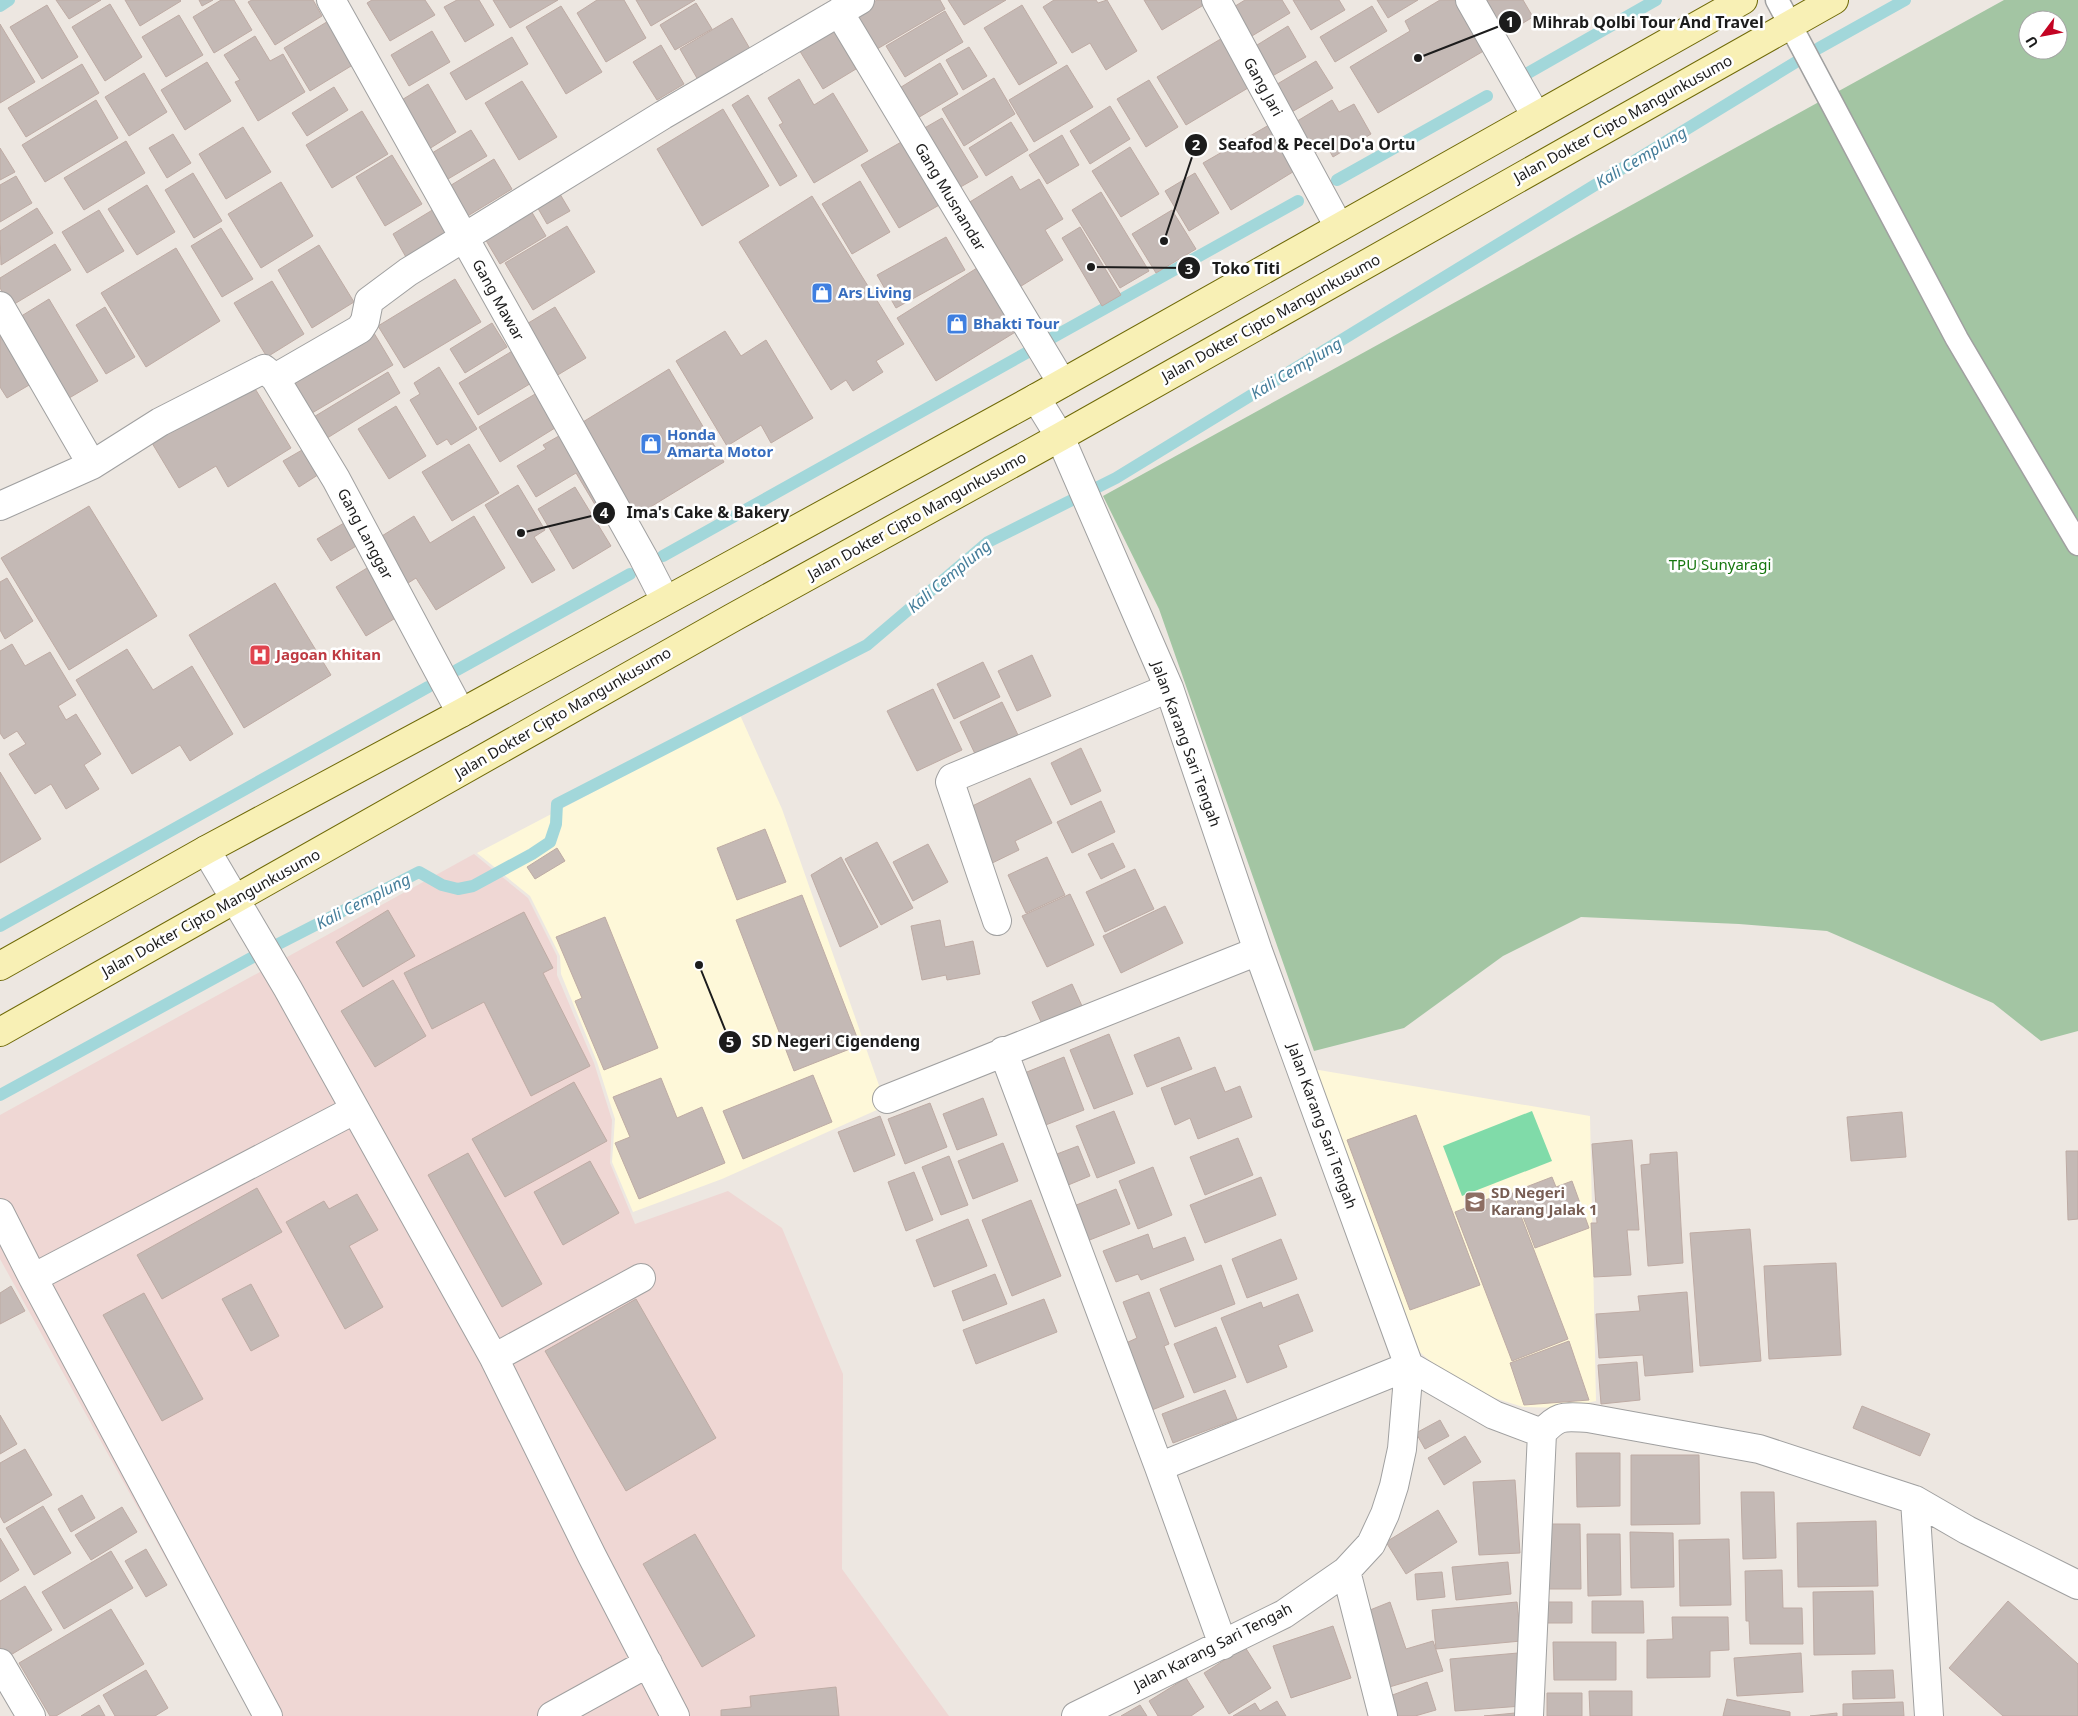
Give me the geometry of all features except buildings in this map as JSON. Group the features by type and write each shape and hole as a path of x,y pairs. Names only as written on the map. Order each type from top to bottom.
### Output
{"main road":[{"path":"0,966 206,850 461,713 1036,398 1743,0"},
{"name":"Jalan Dokter Cipto Mangunkusumo","path":"0,1032 239,907 732,618 1060,437 1797,36 1834,0"}],"street":[{"name":"Gang Mawar","path":"331,0 643,556 665,600"},
{"name":"Gang Jari","path":"1216,0 1339,226"},
{"path":"1470,0 1536,116"},
{"path":"0,506 92,465 160,422 265,375 360,329 365,322 369,301 408,272 663,115 849,6"},
{"name":"Gang Musnandar","path":"849,6 1062,383"},
{"path":"0,306 92,465"},
{"name":"Gang Langgar","path":"265,375 336,479 461,713"},
{"name":"Jalan Karang Sari Tengah","path":"1036,398 1060,437 1169,688 1258,951 1409,1366 1402,1450 1394,1486 1385,1514 1371,1544 1346,1571 1284,1614 1076,1716"},
{"path":"997,921 950,782 952,778 1169,688"},
{"path":"206,850 285,984 494,1358 592,1556 675,1716"},
{"path":"887,1099 1003,1051 1258,951"},
{"path":"1003,1051 1159,1467 1222,1645"},
{"path":"33,1278 354,1110"},
{"path":"0,1213 268,1716"},
{"path":"494,1358 641,1278"},
{"path":"1159,1467 1409,1366 1494,1415 1542,1433"},
{"path":"1529,1716 1542,1433 1553,1420 1563,1417 1588,1418 1760,1449 1915,1500 1967,1530 2078,1585"},
{"path":"1915,1500 1929,1716"},
{"path":"1346,1571 1383,1716"},
{"path":"0,1663 31,1716"},
{"path":"552,1716 648,1663"}],"lane":[{"path":"1777,0 1957,339 2078,544"}],"shaded area":[{"path":"740,715 782,809 881,1091 879,1109 722,1179 633,1212 612,1162 615,1119 597,1062 561,974 560,956 530,896 477,853"},
{"path":"474,854 528,898 557,956 557,975 594,1063 612,1120 610,1163 635,1224 728,1191 782,1228 843,1374 842,1569 949,1716 253,1716 0,1259 0,1115"},
{"name":"SD Negeri Karang Jalak 1","path":"1313,1069 1590,1116 1596,1401 1563,1408 1523,1407 1485,1395 1443,1372 1415,1348"}],"green space":[{"name":"TPU Sunyaragi","path":"2004,0 2078,0 2078,1031 2041,1041 1993,1003 1827,931 1739,924 1581,917 1503,956 1404,1028 1314,1051 1159,609 1103,496"},
{"path":"1532,1111 1552,1161 1462,1196 1443,1146"}],"waterway":[{"path":"0,6 9,0"},
{"path":"1528,73 1656,0"},
{"name":"Kali Cemplung","path":"0,1095 253,957 419,872 442,885 458,889 473,886 532,854 550,842 556,824 557,804 867,645 988,542 1116,478 1819,48 1905,0"},
{"path":"1337,180 1487,96"},
{"path":"1048,340 1298,201"},
{"path":"663,556 1028,352"},
{"path":"457,670 630,574"},
{"path":"0,926 428,687"}],"place":[{"name":"Mihrab Qolbi Tour And Travel","path":"1418,58"},
{"name":"Seafod & Pecel Do'a Ortu","path":"1164,241"},
{"name":"Toko Titi","path":"1091,267"},
{"name":"Ars Living","path":"822,293"},
{"name":"Bhakti Tour","path":"957,324"},
{"name":"Honda Amarta Motor","path":"651,444"},
{"name":"Ima's Cake & Bakery","path":"521,533"},
{"name":"Jagoan Khitan","path":"260,655"},
{"name":"SD Negeri Cigendeng","path":"699,965"},
{"name":"SD Negeri Karang Jalak 1","path":"1475,1202"}]}
